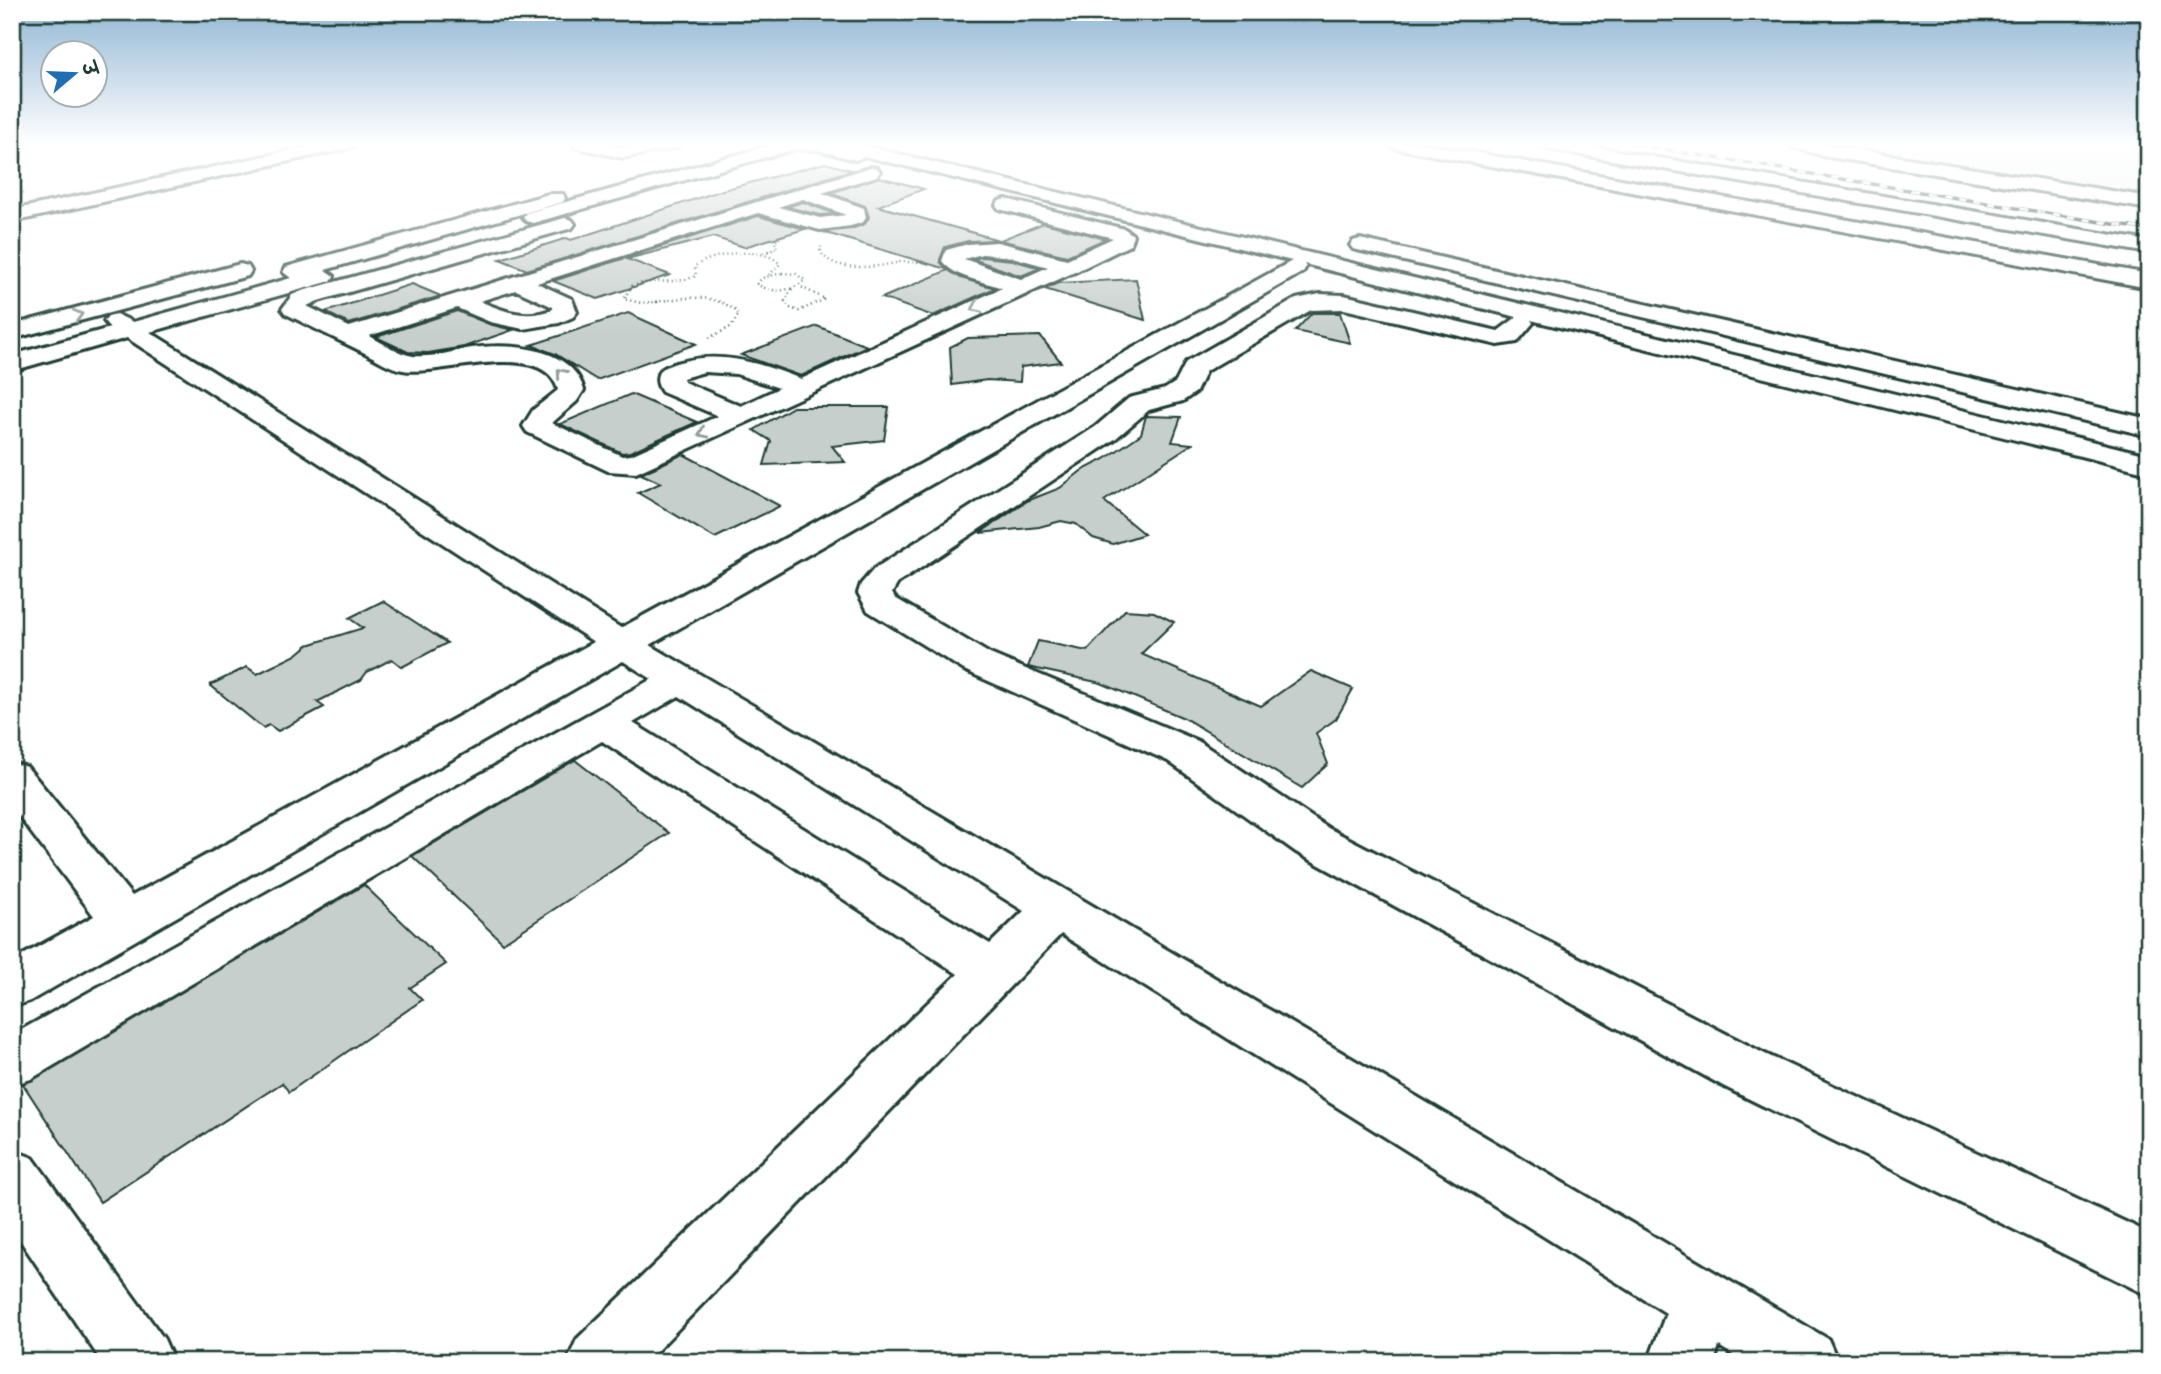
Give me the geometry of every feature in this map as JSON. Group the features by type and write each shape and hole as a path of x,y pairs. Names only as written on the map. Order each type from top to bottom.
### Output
{"street":[{"path":"12,216 53,207"},
{"path":"12,332 479,207"},
{"path":"12,350 124,325 544,207"},
{"path":"584,221 617,207"},
{"path":"629,207 310,296 295,305 294,309 405,363 428,363 490,354 522,355 554,365 568,379 571,390 565,400 543,416 537,426 618,465 636,464 1124,241 1123,235 1032,207"},
{"path":"346,335 756,207"},
{"path":"762,207 812,223 848,222 856,218 857,212 849,207"},
{"path":"1041,207 2149,464"},
{"path":"1045,207 1295,267 1463,320 1504,338 1521,323 2149,480"},
{"path":"1147,207 2149,446"},
{"path":"1745,207 2149,281"},
{"path":"1805,207 2149,269"},
{"path":"1852,207 2149,259"},
{"path":"1916,207 2149,247"},
{"path":"2006,207 2149,232"},
{"path":"506,218 541,215 584,221 634,246"},
{"path":"622,227 656,239"},
{"path":"1345,241 2149,428"},
{"path":"1023,287 964,268 953,261 954,255 963,250 1008,250 1069,266"},
{"path":"12,986 1295,267"},
{"path":"458,300 512,322 531,324 551,320 565,312 564,304 517,282"},
{"path":"1463,320 1344,302 1320,301 1304,304 1195,368 1186,386 1174,395 1139,404 1105,433 886,576 878,584 875,593 880,604 977,662 1183,751 1312,840 1744,1070 2149,1265"},
{"path":"12,363 124,325"},
{"path":"124,325 622,644 1805,1362"},
{"path":"741,415 671,386 670,374 687,366 733,364 802,388"},
{"path":"12,1062 680,679"},
{"path":"603,723 993,971"},
{"path":"12,777 126,923"},
{"path":"600,1362 1057,908"},
{"path":"12,1178 141,1362"},
{"path":"1681,1362 1702,1300"}],"path":[{"path":"824,243 820,249 823,257 838,263 862,267 908,260"},
{"path":"658,302 631,301 624,299 625,293 632,286 644,283 679,282 696,276 695,266 699,263 732,254 748,253 775,257 780,264 758,281 759,286 777,290 793,288 805,281 796,274 768,275"},
{"path":"900,262 925,262"},
{"path":"793,288 785,301 790,308 799,311 825,299 799,286"},
{"path":"642,306 694,298 728,302 739,314 737,322 729,331 707,339"}],"building":[{"path":"671,207 731,207 527,270 500,259 567,238 571,240"},
{"path":"787,207 817,207 835,214 820,215"},
{"path":"865,207 882,207 999,240 968,241 945,247 940,260 946,269 823,232 851,229 865,224 869,217"},
{"path":"758,216 805,229 744,247 713,237 627,259 670,275 598,299 553,281"},
{"path":"1044,223 1105,239 1067,256 1000,240"},
{"path":"982,257 1012,260 1040,268 1021,276 973,259"},
{"path":"948,270 961,278 995,288 933,316 882,298"},
{"path":"1136,279 1145,320 1045,289 1058,283"},
{"path":"412,284 441,296 349,324 325,312"},
{"path":"457,311 513,330 464,347 428,353 408,352 376,337"},
{"path":"628,313 696,344 597,380 555,354 531,345"},
{"path":"1312,313 1340,313 1350,343 1295,331"},
{"path":"817,326 867,346 801,376 741,355"},
{"path":"1040,336 1061,362 1021,367 1020,382 987,380 952,385 950,347 968,338"},
{"path":"631,394 697,422 630,452 622,453 560,424"},
{"path":"793,407 889,407 884,440 832,446 845,462 764,465 771,441 754,430"},
{"path":"1146,416 1181,417 1172,442 1192,444 1104,501 1144,534 1113,544 1093,538 1076,524 1061,521 1039,527 980,533 1027,501 1060,488 1081,471 1105,459 1141,434"},
{"path":"683,454 780,506 715,538 638,493 661,483 641,474"},
{"path":"383,601 447,643 402,667 392,659 367,672 361,680 317,702 324,707 278,731 269,725 263,728 210,685 247,667 257,674 296,655 308,645 363,628 349,618"},
{"path":"1125,610 1154,612 1174,622 1141,654 1261,706 1311,671 1353,689 1336,719 1316,733 1328,764 1302,788 1184,718 1101,683 1028,667 1038,641 1087,651"},
{"path":"575,760 669,833 503,943 412,856"},
{"path":"364,885 446,964 410,988 422,1000 289,1092 282,1083 100,1202 23,1084"}],"railway":[{"path":"2011,207 2149,230"}]}
